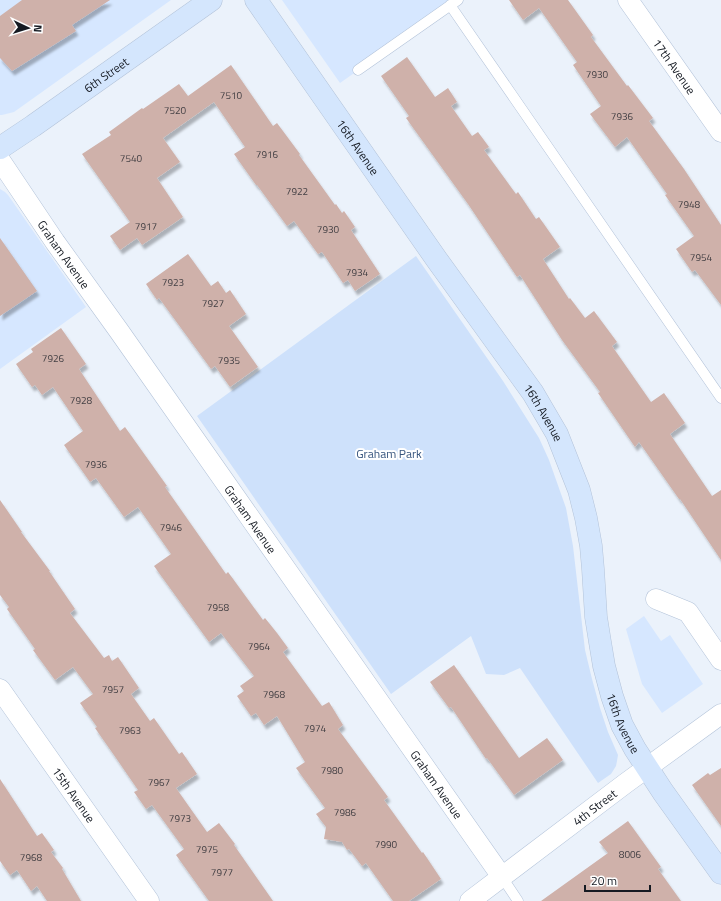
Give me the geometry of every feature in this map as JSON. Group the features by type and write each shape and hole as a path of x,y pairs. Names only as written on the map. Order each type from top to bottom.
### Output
{"street":[{"name":"6th Street","path":"0,148 34,126 211,0"},
{"name":"16th Avenue","path":"256,0 437,260 533,393 557,434 579,490 586,518 591,546 596,617 604,666 612,696 622,724 635,749 721,873"},
{"name":"17th Avenue","path":"628,0 721,132"},
{"name":"Graham Avenue","path":"0,160 55,242 502,877"},
{"path":"656,599 688,612 721,660"},
{"name":"15th Avenue","path":"0,689 149,901"},
{"name":"4th Street","path":"470,901 721,714"}],"lane":[{"path":"358,70 454,3 721,398"},
{"path":"502,877 518,901"}],"shaded area":[{"path":"0,0 171,0 14,112 0,115"},
{"path":"282,0 458,0 340,83"},
{"path":"0,189 8,195 86,307 0,369"},
{"path":"644,616 661,641 670,635 703,684 662,713 642,684 626,629"}],"green space":[{"name":"Graham Park","path":"416,256 503,381 539,438 549,460 566,508 573,546 585,650 600,708 618,755 616,766 611,774 598,783 520,668 504,675 486,674 471,636 391,694 197,416"}],"building":[{"path":"22,0 110,0 72,25 76,31 12,71 0,58 0,16"},
{"path":"509,0 568,0 593,35 591,37 653,118 649,121 684,169 721,225 721,305 695,270 692,272 676,249 694,236 665,195 667,194 627,137 615,147 590,114 601,106 573,65 577,62 539,8 523,20"},
{"path":"407,57 435,97 448,88 457,102 451,106 472,136 478,132 489,147 484,150 516,194 518,192 536,219 539,217 560,247 543,259 569,299 570,298 585,318 594,311 617,342 612,346 651,402 664,393 685,423 670,434 712,496 721,490 721,560 639,442 635,447 598,393 600,392 562,340 520,275 517,277 468,204 406,118 409,116 381,76"},
{"path":"231,65 273,126 277,123 335,205 336,204 342,213 344,211 355,227 351,230 380,274 355,291 348,280 343,283 322,252 318,254 294,221 287,226 256,185 234,154 245,147 214,102 163,138 180,162 157,178 183,217 142,245 137,238 120,250 110,236 130,222 82,154 111,135 109,132 142,108 143,109 179,84 188,96"},
{"path":"0,238 37,291 0,316"},
{"path":"188,254 211,286 218,281 226,293 230,290 246,314 229,326 258,367 230,387 215,366 211,369 159,298 157,300 146,284"},
{"path":"61,328 86,364 79,369 120,431 125,427 167,486 165,487 226,574 228,572 263,620 265,618 277,633 288,648 283,652 322,706 329,702 343,725 338,729 388,797 384,800 422,853 423,852 441,879 409,901 393,901 366,863 362,866 349,849 347,850 342,842 324,839 326,827 316,814 325,808 296,768 305,762 277,716 264,725 256,713 251,716 237,696 244,691 240,686 254,676 221,633 209,642 154,566 171,554 138,507 124,517 96,478 90,482 64,445 83,431 53,387 42,395 35,385 32,387 16,364 33,352 31,349"},
{"path":"0,500 75,609 70,613 104,658 109,655 112,661 118,657 139,688 131,694 150,721 154,718 179,754 182,752 197,774 176,788 207,832 219,823 235,844 234,845 273,901 209,901 176,855 184,849 152,805 146,809 134,792 138,790 95,728 97,727 80,703 93,694 73,667 55,680 33,650 35,649 7,609 9,607 0,595"},
{"path":"454,665 519,758 547,738 563,760 514,795 487,758 486,759 451,707 449,708 430,682"},
{"path":"721,768 721,826 692,785 708,773 710,775"},
{"path":"0,779 37,836 42,833 54,850 51,852 63,868 62,869 81,901 47,901 37,886 31,891 17,870 10,875 0,861"},
{"path":"628,821 661,867 658,869 681,901 541,901 608,853 599,842"}]}
